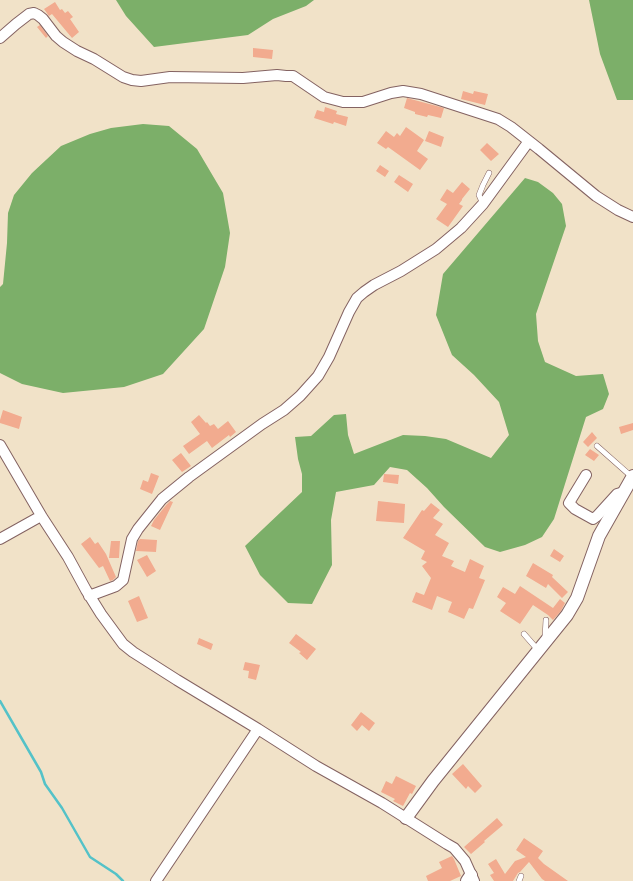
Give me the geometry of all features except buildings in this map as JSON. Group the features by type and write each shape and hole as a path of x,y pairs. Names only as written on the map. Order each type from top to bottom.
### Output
{"street":[{"path":"0,38 29,14 34,13 43,19 56,36 77,51 94,59 123,77 132,80 141,81 170,77 243,78 277,75 293,76 324,98 343,102 363,102 391,93 404,91 422,94 498,119 529,141 596,196 618,210 633,217"},
{"path":"89,596 116,586 123,580 132,539 162,499 189,477 256,428 284,410 300,396 318,376 329,357 348,312 357,298 374,285 401,271 436,249 461,228 483,204 529,141"},
{"path":"0,445 68,557 89,596 122,644 316,766 382,803 454,848 465,861 470,879"},
{"path":"586,475 569,503 575,509 593,519 617,494 624,492"},
{"path":"406,818 433,781 567,615 577,598 599,536 632,477"},
{"path":"0,539 42,516"},
{"path":"156,881 258,729"}],"lane":[{"path":"483,204 479,195 489,173"},
{"path":"597,446 632,477"},
{"path":"524,634 542,647 546,620"}],"green space":[{"path":"116,0 314,0 306,6 273,19 248,35 154,47 126,16"},
{"path":"589,0 633,0 633,100 617,100 600,54"},
{"path":"143,124 169,126 197,149 223,193 230,233 225,267 204,329 163,374 124,387 63,393 22,384 0,373 0,287 3,284 8,213 14,195 32,173 61,146 90,134 111,128"},
{"path":"525,178 538,182 553,193 562,204 566,226 536,314 538,341 545,362 576,376 603,374 609,394 603,409 586,417 554,519 542,537 525,545 500,552 485,547 427,488 407,470 390,467 374,485 336,492 331,520 332,565 312,604 288,603 260,575 245,546 302,492 302,474 295,437 311,436 334,415 346,414 348,435 354,454 403,435 446,439 491,458 509,435 499,402 474,375 452,355 436,315 443,274"}],"waterway":[{"path":"0,701 41,772 45,784 62,808 90,857 116,874 123,881"}]}
